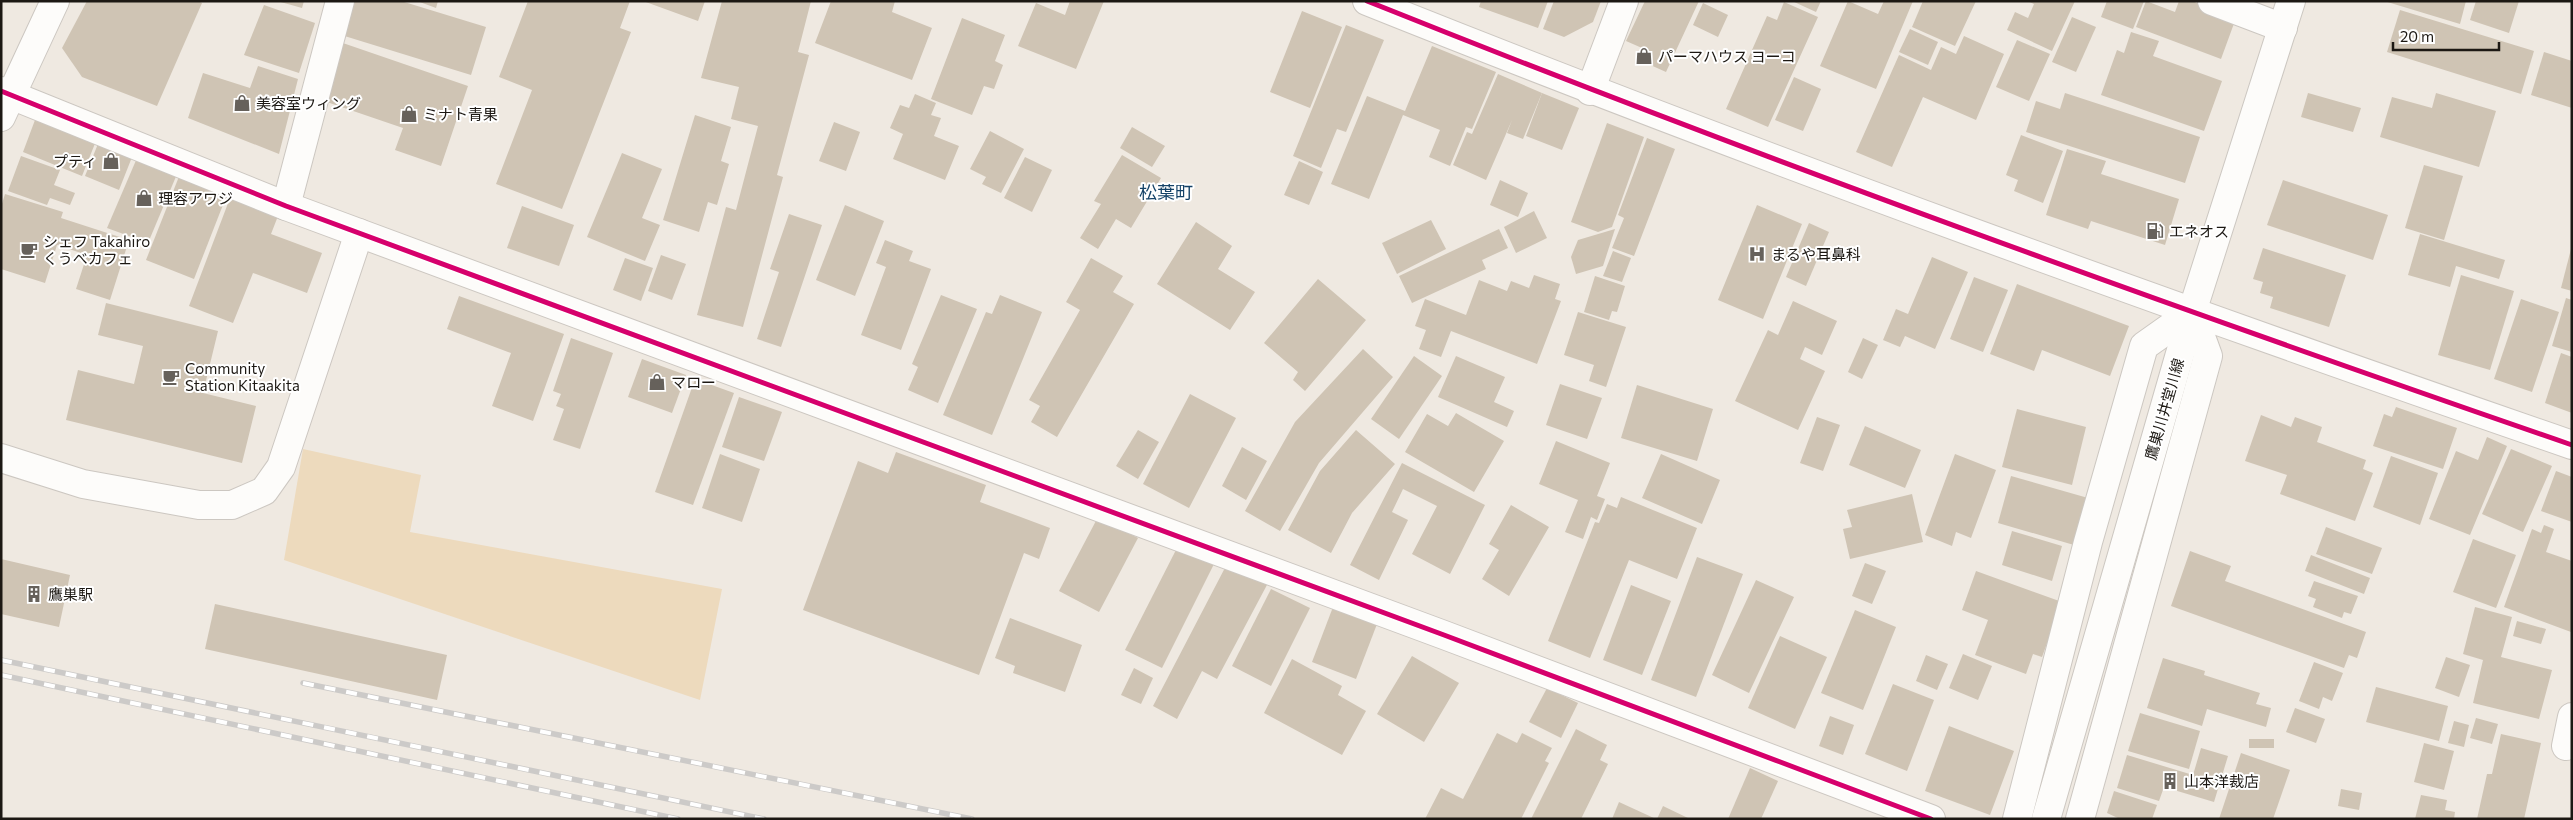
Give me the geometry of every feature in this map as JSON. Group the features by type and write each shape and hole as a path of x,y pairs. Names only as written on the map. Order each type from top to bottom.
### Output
{"street":[{"path":"55,1 4,101 1444,635 1931,819"},
{"path":"286,206 340,1"},
{"path":"1367,1 1590,91 2192,312 2572,445"},
{"path":"1590,91 1624,1"},
{"path":"2212,1 2283,28"},
{"name":"鷹巣川井堂川線","path":"2046,819 2192,312 2291,1"},
{"path":"1,458 83,484 198,505 232,505 264,491 281,467 360,233"},
{"path":"2017,819 2088,542 2144,346 2192,312"},
{"path":"2080,819 2208,356 2192,312"},
{"path":"2566,746 2572,717"}],"shaded area":[{"path":"303,449 421,475 410,532 722,589 700,700 284,560"}],"building":[{"path":"87,1 198,1 202,3 157,106 82,77 62,48"},
{"path":"277,1 304,1 302,8"},
{"path":"349,1 401,1 486,27 471,75 338,34"},
{"path":"417,1 438,1 436,8"},
{"path":"528,1 630,1 620,28 631,32 562,209 496,184 532,90 499,77"},
{"path":"643,1 705,1 698,21"},
{"path":"722,1 811,1 798,52 809,55 777,175 783,177 743,327 697,315 726,207 736,210 758,126 731,119 739,87 701,78"},
{"path":"831,1 895,1 892,12 932,28 912,80 815,43"},
{"path":"1070,1 1104,1 1076,69 1018,46 1036,3 1065,15"},
{"path":"1481,1 1548,1 1538,28 1479,7"},
{"path":"1554,1 1601,1 1593,22 1564,37 1543,29"},
{"path":"1645,1 1699,1 1666,72 1637,59 1642,48 1626,41"},
{"path":"1792,1 1821,1 1816,12"},
{"path":"1848,1 1878,14 1884,1 1913,1 1876,89 1820,66"},
{"path":"1923,1 1976,1 1955,46 1912,27"},
{"path":"2027,1 2075,1 2052,51 2007,30 2015,12 2028,18 2034,4"},
{"path":"2107,1 2144,1 2133,29 2101,17"},
{"path":"2146,1 2175,12 2179,1 2192,1 2236,18 2221,59 2136,27"},
{"path":"2384,1 2466,1 2460,24"},
{"path":"2476,1 2519,1 2509,33 2470,20"},
{"path":"1784,2 1818,17 1768,127 1726,109 1767,16 1777,20"},
{"path":"1703,3 1728,15 1718,37 1693,25"},
{"path":"264,5 315,23 299,73 244,55"},
{"path":"2400,10 2534,51 2521,94 2387,52"},
{"path":"1302,11 1342,27 1310,108 1270,92"},
{"path":"2072,17 2096,27 2076,72 2052,62"},
{"path":"962,18 1005,35 995,61 1003,65 994,89 984,86 972,115 931,99"},
{"path":"1346,25 1384,40 1346,132 1337,129 1321,168 1293,156"},
{"path":"1910,29 1938,42 1928,65 1899,52"},
{"path":"2131,32 2159,41 2153,56 2222,81 2204,131 2101,95 2117,50 2124,53"},
{"path":"1964,36 2004,54 1976,120 1923,97 1892,167 1856,152 1899,55 1931,70 1941,47 1956,54"},
{"path":"2017,40 2050,54 2029,101 1996,87"},
{"name":"ミナト青果","path":"337,41 468,86 441,166 395,150 403,128 318,99"},
{"path":"1432,46 1496,72 1472,129 1466,127 1450,166 1429,157 1440,130 1403,115 1369,199 1331,184 1367,96 1405,111"},
{"path":"2544,52 2572,61 2572,108 2531,95"},
{"name":"美容室ウィング","path":"258,66 298,79 279,154 188,118 203,73 250,88"},
{"path":"1498,74 1542,93 1523,139 1507,133 1512,120 1486,180 1453,165 1467,132 1472,134"},
{"path":"1794,77 1821,89 1803,131 1775,120"},
{"path":"1542,93 1579,108 1562,150 1526,136"},
{"path":"2065,93 2200,137 2185,183 2026,132 2036,101 2060,109"},
{"path":"2308,93 2361,108 2353,132 2301,117"},
{"path":"2436,93 2496,111 2479,167 2380,137 2392,97 2432,108"},
{"path":"915,94 936,103 931,115 941,118 934,136 959,146 945,180 893,159 903,134 890,128 900,105 909,108"},
{"path":"38,112 98,136 82,176 23,152"},
{"path":"695,115 731,127 721,161 729,164 717,205 708,202 699,232 663,220"},
{"path":"834,122 860,132 846,171 819,161"},
{"path":"1607,123 1644,137 1612,227 1598,232 1571,222"},
{"path":"1132,127 1165,146 1152,167 1120,148"},
{"path":"990,131 1024,149 1001,193 982,184 986,177 970,169"},
{"name":"プティ","path":"102,134 136,147 119,190 85,176"},
{"path":"2021,135 2063,151 2043,203 2014,191 2018,180 2006,175"},
{"path":"1647,138 1675,149 1634,256 1612,248 1624,218 1618,215"},
{"path":"2067,149 2106,161 2101,174 2179,199 2165,245 2091,221 2088,229 2046,215"},
{"name":"理容アワジ","path":"140,151 180,167 148,243 107,228"},
{"path":"622,153 662,169 642,218 660,225 645,261 587,237"},
{"path":"1122,155 1161,178 1131,228 1116,219 1098,249 1080,238 1101,204 1094,201"},
{"path":"21,156 60,170 54,185 75,193 70,205 50,198 47,205 8,191"},
{"path":"1025,157 1052,170 1032,212 1004,198"},
{"path":"1299,161 1323,172 1309,205 1284,195"},
{"path":"2424,165 2463,176 2444,240 2405,228"},
{"path":"180,174 228,192 194,279 146,260"},
{"path":"1500,180 1528,193 1518,217 1490,205"},
{"path":"2283,180 2388,215 2373,260 2267,225"},
{"name":"シェフ Takahiro くうべカフェ","path":"5,194 63,212 61,218 129,240 110,300 76,289 87,255 57,245 45,283 1,269 1,207"},
{"path":"230,198 278,216 271,234 322,253 307,293 253,273 233,323 189,306"},
{"path":"845,205 884,221 855,296 816,280"},
{"path":"1757,205 1802,224 1763,319 1718,300"},
{"path":"522,206 574,225 559,266 507,248"},
{"path":"1534,211 1547,238 1516,253 1504,227"},
{"path":"789,214 822,225 781,347 757,339 779,272 770,269"},
{"path":"1431,220 1446,249 1397,274 1382,243"},
{"path":"1196,222 1232,246 1218,269 1255,292 1230,330 1157,284"},
{"path":"1809,223 1829,232 1806,286 1786,277"},
{"path":"1499,229 1508,248 1482,260 1486,269 1412,303 1399,276"},
{"path":"1615,229 1603,266 1576,274 1571,257 1578,240"},
{"path":"2420,234 2505,260 2499,279 2456,266 2450,287 2408,275"},
{"path":"885,240 913,251 909,261 931,269 901,350 861,335 886,267 876,263"},
{"path":"2263,248 2346,275 2329,327 2270,308 2273,297 2260,293 2263,282 2253,279"},
{"path":"2572,250 2572,291 2561,288"},
{"path":"1613,251 1631,258 1622,282 1603,276"},
{"path":"661,255 686,264 672,300 648,291"},
{"path":"1932,257 1968,272 1935,349 1905,336 1900,347 1883,340 1896,309 1908,314"},
{"path":"625,258 653,268 641,301 613,290"},
{"path":"1091,258 1123,276 1113,292 1134,304 1057,437 1031,422 1040,406 1029,400 1080,310 1066,302"},
{"path":"1534,275 1560,284 1555,299 1561,301 1537,364 1451,331 1441,357 1419,349 1426,330 1415,326 1425,299 1466,315 1479,280 1507,291 1511,281 1529,288"},
{"path":"2461,275 2514,291 2490,370 2438,355"},
{"path":"1595,276 1625,286 1617,312 1612,311 1609,320 1584,312"},
{"path":"1974,277 2008,290 1983,352 1950,339"},
{"path":"1318,279 1366,320 1305,391 1293,380 1298,372 1264,343"},
{"path":"2017,284 2129,326 2110,376 2042,350 2034,371 1990,354"},
{"path":"941,295 977,309 938,403 908,390 918,367 912,364"},
{"path":"1000,295 1042,312 992,435 943,415 986,312 992,314"},
{"path":"459,296 564,334 533,421 492,406 511,353 447,329"},
{"path":"2566,298 2572,300 2572,352 2552,346"},
{"path":"2521,299 2559,312 2532,392 2494,379"},
{"path":"1793,301 1837,321 1822,355 1805,347 1800,359 1825,371 1798,430 1735,401 1768,330 1778,335"},
{"name":"Community Station Kitaakita","path":"106,303 218,331 203,393 256,406 242,463 66,420 78,370 134,384 143,346 98,335"},
{"path":"1578,312 1626,327 1606,387 1589,381 1594,365 1564,355"},
{"path":"571,338 613,353 580,449 553,440 564,409 556,406 561,394 553,391"},
{"path":"1863,338 1878,345 1862,379 1848,372"},
{"path":"1363,349 1393,377 1319,463 1280,531 1245,511 1295,422"},
{"path":"2561,353 2572,357 2572,413 2545,403"},
{"path":"1414,356 1442,376 1399,439 1371,419"},
{"path":"1456,356 1505,377 1494,402 1514,411 1507,427 1438,397"},
{"path":"642,359 686,375 672,413 628,397"},
{"path":"695,379 734,393 693,505 655,492"},
{"path":"1560,384 1602,398 1587,439 1546,425"},
{"path":"1637,385 1713,409 1697,461 1621,438"},
{"path":"1190,394 1236,418 1189,508 1143,484"},
{"path":"739,397 782,412 764,461 722,447"},
{"path":"2396,407 2457,428 2443,469 2373,446 2384,414 2392,417"},
{"path":"2017,409 2086,427 2072,485 2002,467"},
{"path":"1456,413 1504,441 1474,492 1405,452 1427,414 1448,426"},
{"path":"2261,415 2291,427 2295,417 2322,427 2317,442 2366,460 2363,469 2373,473 2355,521 2280,494 2287,475 2245,461"},
{"path":"1817,417 1840,425 1823,471 1800,463"},
{"path":"1865,426 1921,450 1905,488 1849,465"},
{"path":"1138,430 1159,442 1138,479 1116,466"},
{"path":"1356,430 1395,464 1352,513 1331,553 1288,530 1320,471"},
{"path":"2487,437 2507,446 2470,535 2429,519 2456,451 2478,460"},
{"path":"1556,441 1610,463 1597,496 1605,499 1597,520 1591,517 1583,539 1565,532 1578,500 1539,484"},
{"path":"1242,447 1267,461 1246,500 1222,486"},
{"path":"2511,449 2552,466 2523,532 2482,514"},
{"path":"896,452 986,485 980,502 1050,528 1039,559 1024,553 979,675 803,610 858,461 888,473"},
{"path":"720,454 760,469 742,522 702,508"},
{"path":"1661,454 1720,480 1702,524 1642,498"},
{"path":"1955,454 1996,470 1971,538 1956,532 1952,546 1925,535"},
{"path":"2391,456 2438,473 2420,525 2373,507"},
{"path":"1402,463 1485,505 1450,574 1412,554 1437,506 1403,489 1392,512 1408,520 1379,580 1350,565"},
{"path":"2556,471 2572,477 2572,522 2541,511"},
{"path":"2011,476 2088,498 2074,545 1998,523"},
{"path":"1912,494 1923,542 1850,559 1843,529 1852,527 1847,510"},
{"path":"1621,497 1697,528 1677,579 1629,560 1590,658 1548,641 1595,522 1599,523 1607,504 1617,508"},
{"path":"1511,505 1549,527 1509,596 1482,579 1499,550 1489,544"},
{"path":"1098,517 1138,538 1099,612 1059,591"},
{"path":"2544,525 2554,529 2546,552 2572,561 2571,632 2504,607 2532,529 2541,533"},
{"path":"2326,527 2382,548 2372,574 2316,554"},
{"path":"2012,531 2062,546 2052,581 2002,565"},
{"path":"2473,539 2516,555 2496,608 2453,592"},
{"path":"1178,546 1214,564 1162,668 1125,650"},
{"path":"2190,551 2231,566 2225,581 2366,632 2357,658 2349,655 2344,668 2171,606"},
{"path":"2311,555 2370,578 2364,594 2305,571"},
{"path":"1697,557 1743,574 1696,697 1651,680"},
{"name":"鷹巣駅","path":"1,559 70,575 59,627 1,614"},
{"path":"1228,562 1268,583 1217,679 1202,671 1177,719 1153,706"},
{"path":"1865,563 1886,571 1872,604 1852,596"},
{"path":"1976,571 2062,602 2042,657 2033,654 2026,674 1975,655 1988,620 1962,610"},
{"path":"1756,580 1794,597 1749,693 1712,675"},
{"path":"2314,581 2358,596 2351,614 2344,612 2342,618 2313,607 2316,599 2308,596"},
{"path":"1631,585 1671,601 1642,675 1603,660"},
{"path":"1271,589 1310,608 1271,686 1232,666"},
{"path":"215,604 447,655 437,700 205,649"},
{"path":"1333,607 1377,624 1356,679 1312,662"},
{"path":"2475,607 2512,617 2501,657 2552,670 2539,719 2473,703 2483,660 2463,654"},
{"path":"1855,610 1896,627 1863,710 1821,693"},
{"path":"1010,618 1082,645 1065,692 1013,673 1015,666 995,658"},
{"path":"2517,621 2546,629 2541,644 2513,636"},
{"path":"1780,636 1827,657 1795,729 1748,708"},
{"path":"1963,654 1992,666 1978,700 1949,688"},
{"path":"1926,655 1948,664 1937,690 1916,681"},
{"path":"1412,656 1459,683 1424,742 1377,714"},
{"path":"2446,657 2470,665 2459,697 2435,688"},
{"path":"2163,658 2205,671 2204,675 2260,693 2256,704 2271,708 2266,727 2207,709 2202,726 2147,708"},
{"path":"1292,659 1342,686 1338,695 1366,711 1342,755 1264,713"},
{"path":"2314,662 2343,673 2332,701 2323,697 2319,709 2299,701"},
{"path":"1134,668 1153,678 1141,704 1121,695"},
{"path":"1893,684 1934,700 1907,771 1865,754"},
{"path":"2376,687 2448,706 2439,741 2366,722"},
{"path":"1547,688 1578,703 1561,738 1529,722"},
{"path":"2295,708 2325,719 2316,743 2286,732"},
{"path":"2140,713 2200,731 2189,769 2128,751"},
{"path":"1830,716 1854,725 1843,755 1819,746"},
{"path":"2476,718 2498,724 2492,744 2470,738"},
{"path":"2454,721 2469,725 2464,747 2448,743"},
{"path":"1949,726 2014,751 1990,815 1925,791"},
{"path":"1576,729 1607,745 1600,760 1608,764 1581,819 1531,819"},
{"path":"1497,733 1517,743 1522,733 1552,748 1545,761 1549,763 1521,819 1425,819 1441,788 1463,799"},
{"path":"2501,734 2541,743 2524,819 2477,819 2487,774 2492,774"},
{"path":"2249,739 2274,739 2274,748 2249,748"},
{"path":"2424,743 2454,751 2444,790 2414,782"},
{"name":"山本洋裁店","path":"2201,748 2228,756 2214,802 2164,787 2159,801 2117,788 2127,755 2193,775"},
{"path":"2241,753 2290,770 2273,819 2219,819"},
{"path":"1750,768 1778,781 1761,819 1728,819"},
{"path":"2341,789 2362,793 2359,810 2338,806"},
{"path":"2114,791 2157,805 2152,819 2120,819 2107,813"},
{"path":"2421,795 2447,800 2445,810 2455,812 2454,819 2415,819"},
{"path":"1619,802 1656,819 1612,819"},
{"path":"1663,806 1690,819 1657,819"}],"railway":[{"path":"1,660 764,819"},
{"path":"1,675 678,819"},
{"path":"303,683 972,819"}],"cycle path":[{"path":"1367,1 1666,118 1966,230 2572,445"},
{"path":"1,91 286,206 1444,635 1931,819"}],"place":[{"name":"パーマハウス ヨーコ","path":"1644,56"},
{"name":"美容室ウィング","path":"242,103"},
{"name":"ミナト青果","path":"409,114"},
{"name":"プティ","path":"111,161"},
{"name":"理容アワジ","path":"144,198"},
{"name":"エネオス","path":"2155,231"},
{"name":"シェフ Takahiro くうべカフェ","path":"29,250"},
{"name":"まるや耳鼻科","path":"1757,254"},
{"name":"Community Station Kitaakita","path":"171,377"},
{"name":"マロー","path":"657,382"},
{"name":"鷹巣駅","path":"34,594"},
{"name":"山本洋裁店","path":"2170,781"}],"district":[{"name":"松葉町","path":"1166,192"}]}
